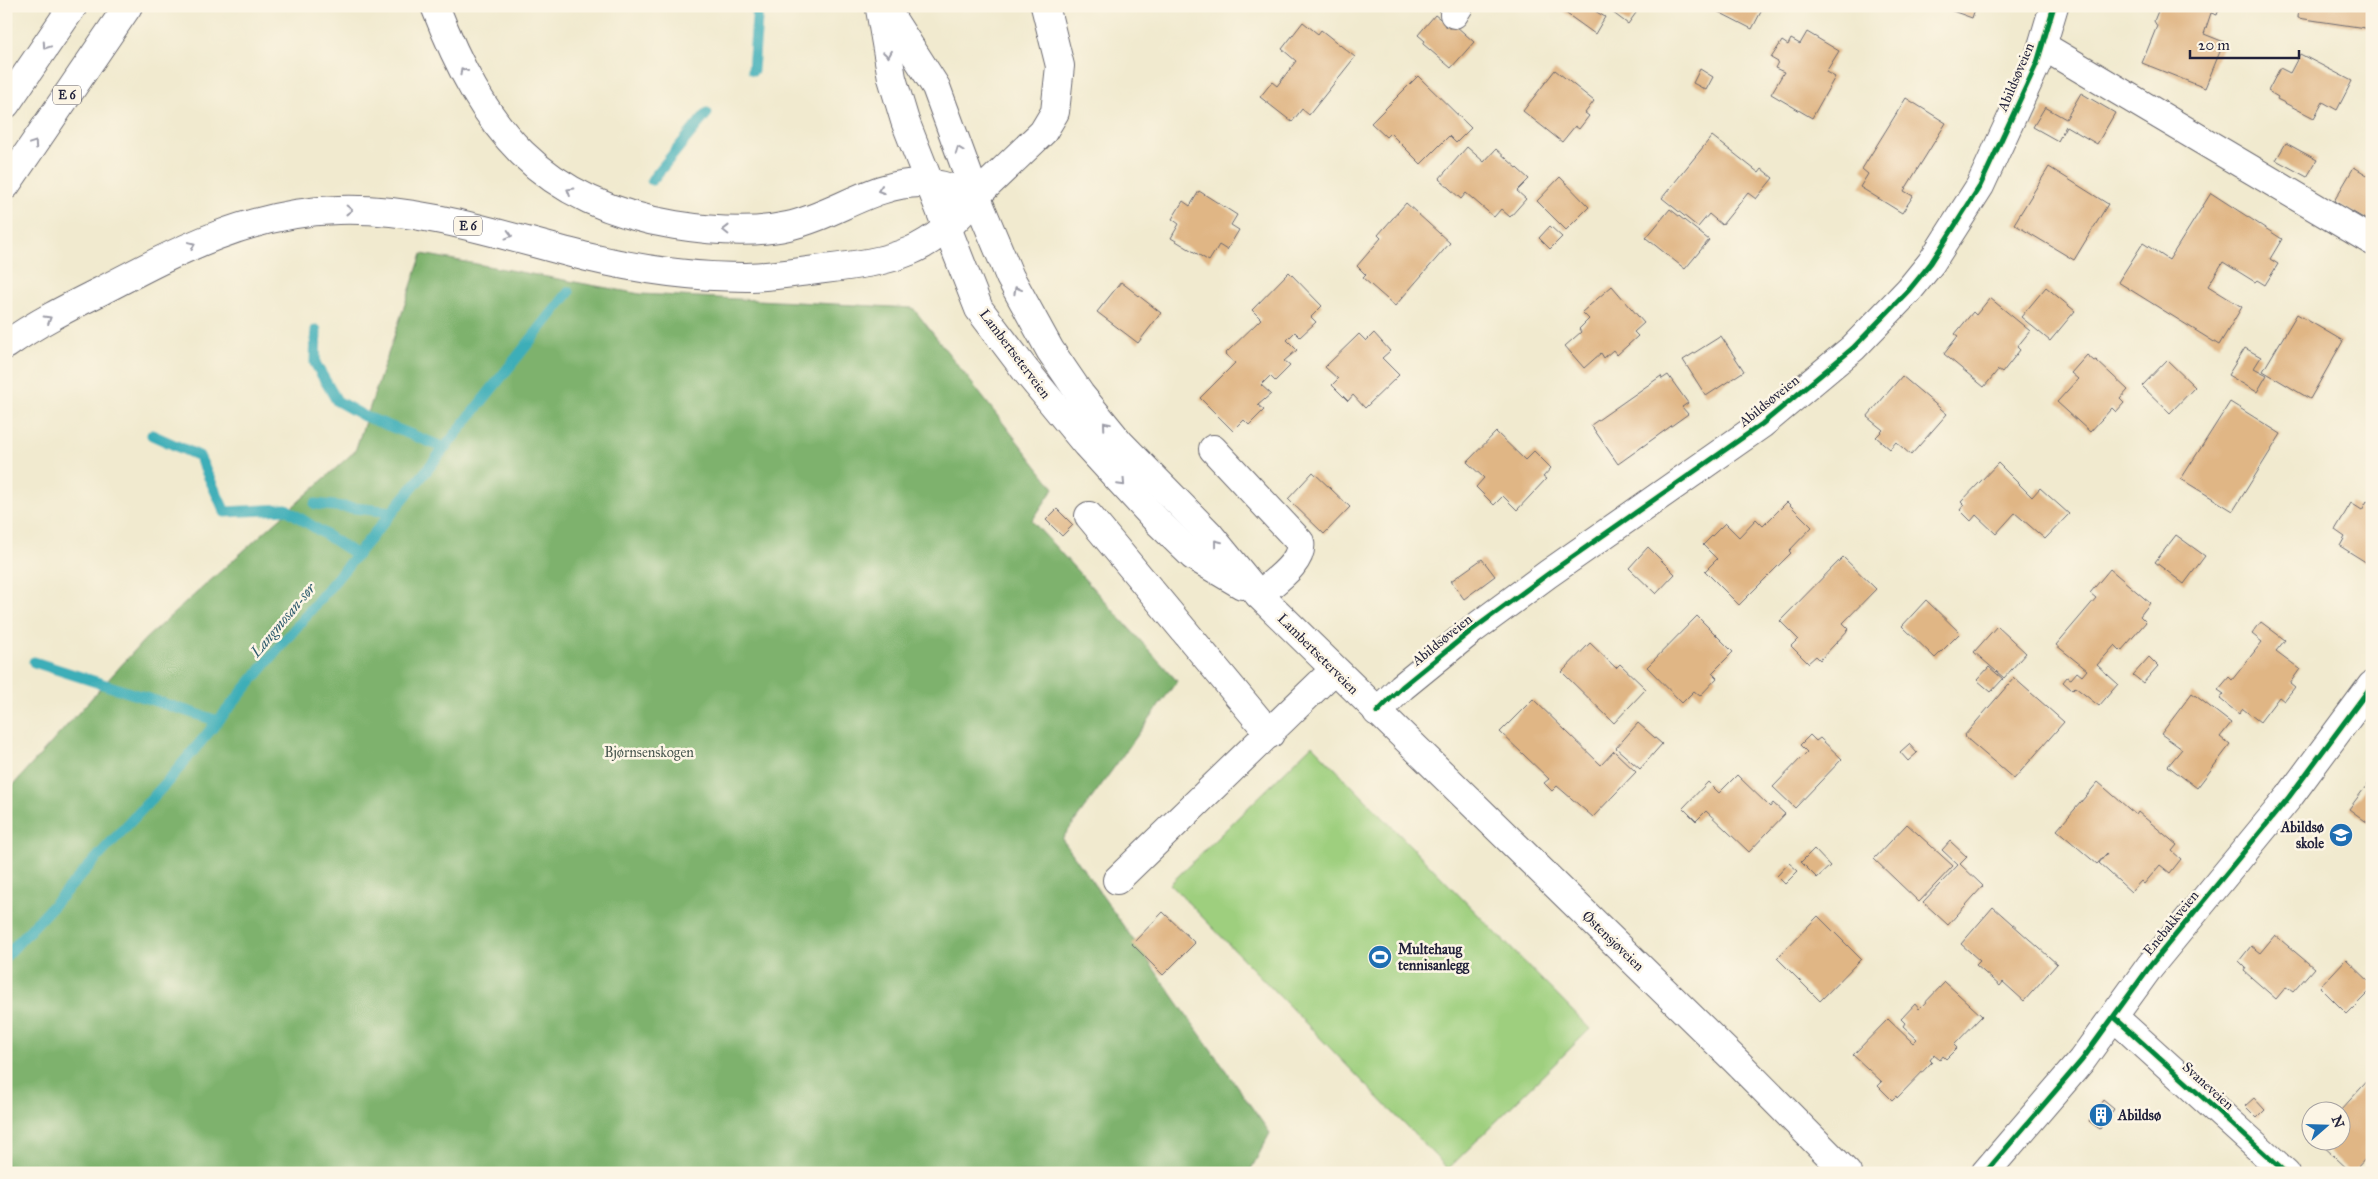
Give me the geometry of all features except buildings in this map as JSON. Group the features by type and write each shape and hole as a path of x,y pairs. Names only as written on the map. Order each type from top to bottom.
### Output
{"main road":[{"path":"6,104 73,6"},
{"name":"E 6","path":"6,184 128,6"},
{"path":"435,6 455,57 487,112 507,137 532,163 570,192 603,207 638,218 701,229 761,230 816,218 849,201 899,184 929,184 976,196 1043,132 1055,112 1060,66 1045,6"},
{"name":"Lambertseterveien","path":"880,6 892,78 929,184 979,309 1026,372 1092,452 1158,522 1193,556 1259,595"},
{"name":"Lambertseterveien","path":"884,6 936,87 976,196 1010,277 1050,350 1080,394 1120,443 1209,534 1259,595 1377,712"},
{"name":"Abildsøveien","path":"1377,712 1402,687 1472,630 1548,574 1762,424 1853,348 1909,290 1931,263 1980,186 2042,46 2054,6"},
{"name":"Abildsøveien","path":"2042,46 2362,235"},
{"name":"E 6","path":"6,345 58,313 160,260 211,237 257,221 336,210 382,211 491,230 589,257 690,274 748,277 864,264 897,256 939,236 959,218 976,196"},
{"path":"1213,449 1300,542 1300,554 1292,565 1259,595"},
{"path":"1089,516 1270,734"},
{"path":"1117,880 1334,670"},
{"name":"Enebakkveien","path":"1985,1173 2082,1060 2150,966 2289,796 2372,686"},
{"name":"Østensjøveien","path":"1377,712 1729,1054 1848,1173"},
{"name":"Svaneveien","path":"2114,1016 2286,1173"}],"green space":[{"name":"Bjørnsenskogen","path":"422,254 640,294 913,308 1054,488 1032,521 1177,681 1062,839 1270,1133 1249,1173 6,1173 6,793 145,639 355,451"},
{"name":"Multehaug tennisanlegg","path":"1312,745 1590,1029 1448,1169 1170,884"}],"waterway":[{"name":"Langmosan-sør","path":"753,70 758,6"},
{"name":"Langmosan-sør","path":"652,180 707,113"},
{"name":"Langmosan-sør","path":"6,956 168,781 423,475 569,292"},
{"path":"316,330 315,363 337,401 364,416 445,448"},
{"path":"152,435 199,456 225,512 286,509 357,555"},
{"path":"315,504 393,512"},
{"path":"34,662 218,721"}],"cycle path":[{"path":"1377,712 1402,687 1472,630 1548,574 1762,424 1853,348 1909,290 1931,263 1980,186 2037,63 2054,6"},
{"path":"1985,1173 2082,1060 2150,966 2289,797 2372,685"},
{"path":"2114,1017 2286,1173"}],"place":[{"name":"Abildsø skole","path":"2341,835"},
{"name":"Multehaug tennisanlegg","path":"1380,957"},
{"name":"Abildsø","path":"2101,1115"}]}
